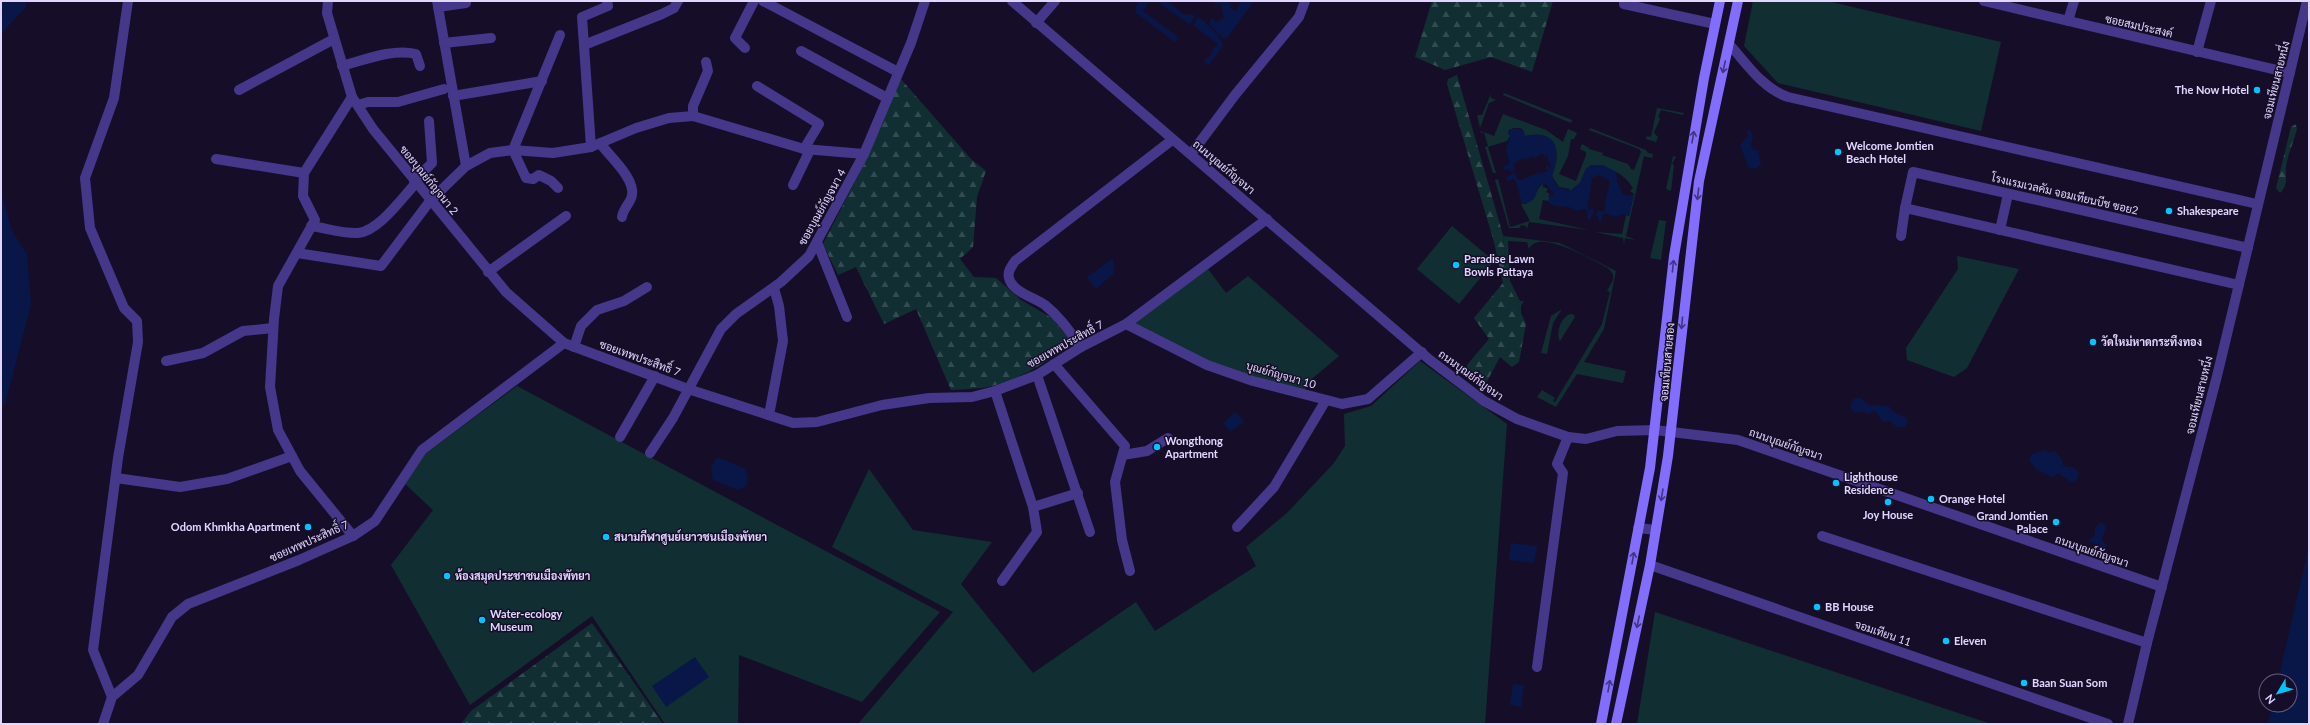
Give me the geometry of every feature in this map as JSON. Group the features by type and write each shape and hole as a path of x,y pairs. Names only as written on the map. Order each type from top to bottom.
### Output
{"main road":[{"name":"จอมเทียนสายสอง","path":"1601,724 1650,468 1674,256 1689,157 1720,1"},
{"name":"จอมเทียนสายสอง","path":"1616,724 1650,565 1671,432 1699,181 1738,1"}],"street":[{"path":"112,697 93,650 116,478 138,342 137,321 124,308 90,228 85,178 114,98 128,1"},
{"name":"ซอยบุณย์กัญจนา 2","path":"328,1 327,13 342,66 355,101 373,129 430,201 506,292 569,345"},
{"path":"584,45 662,14 674,8 678,1"},
{"path":"745,48 735,38 754,1"},
{"path":"763,1 898,72"},
{"name":"ซอยบุณย์กัญจนา 4","path":"650,453 667,430 722,329 736,314 774,288 809,256 864,154 898,72 925,1"},
{"name":"ถนนบุณย์กัญจนา","path":"1012,1 1172,140 1191,154 1422,352 1484,401 1517,419 1568,437 1586,439 1617,431 1655,430 1738,440 2162,587"},
{"path":"1036,23 1055,1"},
{"path":"1191,154 1235,95 1299,17 1306,1"},
{"path":"1624,1 1624,4 1715,24"},
{"name":"ซอยสมประสงค์","path":"1984,1 2290,73"},
{"path":"2068,21 2074,1"},
{"path":"2197,52 2211,1"},
{"name":"จอมเทียนสายหนึ่ง","path":"2128,724 2239,285 2257,204 2307,1"},
{"path":"466,3 437,4 466,166"},
{"path":"610,3 582,17 596,145 625,172 633,189 632,197 624,207 622,217"},
{"path":"558,188 551,181 540,175 533,179 526,178 513,150 560,35"},
{"path":"444,43 491,38"},
{"path":"238,90 334,40"},
{"path":"1729,44 1764,84 1775,93 1788,97 2257,204"},
{"path":"802,50 887,98"},
{"path":"342,66 386,54 411,53 416,54 420,66"},
{"path":"693,116 693,106 708,71 706,62"},
{"path":"453,96 542,81"},
{"path":"757,86 819,124 793,185"},
{"path":"353,536 300,471 278,430 270,387 273,328 278,286 315,220 303,196 304,174 355,101 398,102 444,89"},
{"path":"296,253 381,266 430,201 466,166 490,153 513,150 554,153 596,145 669,118 693,116 807,150 864,154"},
{"path":"311,226 357,233 367,230 380,222 432,163 429,121"},
{"path":"1081,347 1060,318 1044,304 1014,286 1009,278 1009,272 1015,261 1172,140"},
{"path":"216,159 304,174"},
{"name":"โรงแรมเวลคัม จอมเทียนบีช ซอย2","path":"1905,208 1913,172 2248,248"},
{"path":"2000,230 2008,194"},
{"path":"1901,236 1905,208 2239,285"},
{"path":"488,272 566,216"},
{"name":"ซอยเทพประสิทธิ์ 7","path":"102,724 112,697 138,675 172,617 188,604 299,560 353,536 375,521 422,450 569,345 688,389 793,423 817,422 882,405 929,398 972,397 995,391 1037,375 1081,347 1126,324 1267,219"},
{"path":"817,242 848,317"},
{"path":"569,345 581,326 596,310 624,301 647,287"},
{"path":"769,415 783,340 779,306 774,288"},
{"name":"บุณย์กัญจนา 10","path":"1126,324 1207,365 1253,381 1342,404 1368,399 1422,352"},
{"path":"166,361 203,353 243,331 273,328"},
{"path":"1054,364 1125,446 1115,482 1122,540 1130,571"},
{"path":"1037,375 1090,532"},
{"path":"620,437 655,376"},
{"path":"995,391 1033,507 1037,532 1002,581"},
{"path":"1237,528 1274,487 1311,429 1326,400"},
{"path":"1537,667 1563,473 1557,464 1568,437"},
{"path":"1123,455 1147,451 1168,438"},
{"path":"116,478 180,487 227,479 292,456"},
{"path":"1033,507 1078,493"},
{"path":"1638,528 1656,530"},
{"path":"1822,536 2147,644"},
{"name":"จอมเทียน 11","path":"1650,565 2108,724"}],"green space":[{"path":"1432,1 1553,1 1532,72 1491,57 1445,70 1415,57"},
{"path":"1753,1 1827,1 2001,42 1981,131 1778,83 1744,46"},
{"path":"1457,75 1503,235 1507,282 1526,324 1519,362 1512,367 1500,357 1484,387 1467,377 1467,365 1489,339 1474,318 1503,283 1494,242 1447,84 1448,79"},
{"path":"900,78 971,159 986,171 977,197 973,247 960,259 974,277 996,278 1021,300 1052,318 1073,344 1033,369 1000,384 984,388 951,390 916,309 884,324 856,267 838,275 823,244 870,152"},
{"path":"1504,93 1572,120 1571,123 1503,95"},
{"path":"1491,94 1491,98 1496,100 1489,103 1480,128 1477,115 1482,115"},
{"path":"1657,108 1684,113 1683,115 1661,110 1658,117 1660,120 1654,133 1658,137 1656,142 1646,139 1647,136 1651,137"},
{"path":"1503,114 1546,130 1563,142 1568,129 1577,133 1574,139 1571,139 1568,156 1559,174 1576,181 1586,155 1586,152 1580,149 1582,144 1589,149 1603,153 1602,155 1628,164 1631,169 1634,170 1641,152 1639,149 1589,130 1590,128 1653,154 1652,158 1644,156 1626,236 1636,240 1625,238 1624,245 1623,238 1595,232 1622,234 1626,215 1629,216 1634,194 1630,191 1633,188 1629,182 1620,174 1604,167 1591,165 1586,169 1580,183 1570,191 1568,190 1570,189 1559,187 1552,176 1556,159 1554,144 1550,139 1544,136 1525,136 1521,128 1513,128 1508,133 1510,136 1507,141 1488,147 1496,173 1493,173 1485,147 1488,146 1484,132 1494,136"},
{"path":"2296,124 2297,129 2286,166 2286,183 2280,193 2276,188 2291,127"},
{"path":"1673,156 1676,157 1672,164 1674,165 1671,191 1666,189"},
{"path":"1498,179 1510,227 1530,221 1521,204 1526,204 1543,183 1543,187 1548,189 1546,192 1550,194 1548,196 1550,198 1548,201 1543,200 1539,219 1589,230 1529,222 1527,229 1526,226 1521,225 1520,228 1509,228 1495,180"},
{"path":"1659,220 1666,221 1661,260 1650,258"},
{"name":"Paradise Lawn Bowls Pattaya","path":"1452,226 1494,261 1459,304 1417,269"},
{"path":"1503,236 1560,243 1616,271 1604,329 1584,362 1626,371 1623,383 1577,374 1556,407 1537,397 1542,390 1555,398 1553,401 1555,402 1602,324 1610,292 1607,291 1613,280 1613,274 1608,268 1591,259 1554,243 1534,243 1529,249 1527,242 1508,241 1510,281 1520,301 1524,301 1521,306 1521,314 1507,282"},
{"path":"1957,256 2019,269 1967,368 1954,377 1907,360 1906,348 1958,269"},
{"path":"1208,269 1226,293 1248,276 1339,356 1307,383 1305,391 1212,364 1133,324"},
{"path":"1562,309 1553,323 1547,354 1541,353 1551,316"},
{"path":"1573,314 1575,317 1560,341 1558,333 1560,324 1566,317"},
{"path":"1420,361 1507,424 1485,724 858,724 953,612 832,547 869,469 913,530 992,542 961,584 1033,673 1136,602 1155,631 1256,566 1246,547 1287,513 1334,463 1345,446 1344,414 1371,406"},
{"name":"สนามกีฬาศูนย์เยาวชนเมืองพัทยา","path":"517,386 940,612 862,702 739,655 738,724 665,724 592,616 470,705 391,565 433,510 405,484 425,454"},
{"path":"1655,612 1991,724 1637,724"},
{"path":"592,623 663,724 461,724 471,711"}],"shaded area":[{"path":"1,1 26,1 26,7 1,34"},
{"path":"1139,1 1150,1 1143,11 1178,37 1175,42 1136,13 1136,7"},
{"path":"1168,1 1184,15 1191,14 1195,16 1191,23 1188,23 1158,2"},
{"path":"1213,1 1226,1 1231,4 1230,8 1236,11 1242,1 1254,1 1227,38 1223,39 1209,23 1212,18 1217,22 1224,18 1221,4 1216,5"},
{"path":"1198,17 1217,34 1223,46 1208,66 1204,61 1211,55 1212,51 1218,44 1193,25"},
{"path":"1510,129 1523,129 1525,136 1545,136 1551,139 1555,144 1556,151 1555,167 1552,176 1557,186 1566,190 1569,188 1570,191 1580,183 1586,169 1591,165 1603,165 1616,172 1618,184 1623,194 1628,196 1634,194 1629,216 1622,214 1617,217 1613,215 1613,217 1607,213 1603,215 1601,222 1598,221 1599,217 1596,216 1597,210 1603,212 1605,209 1609,184 1609,180 1599,175 1592,178 1589,202 1587,201 1588,209 1595,210 1590,219 1587,219 1588,212 1584,209 1577,211 1569,207 1555,206 1548,202 1550,194 1552,196 1554,194 1545,183 1539,186 1532,201 1522,204 1516,182 1514,179 1507,181 1506,178 1515,172 1517,179 1522,180 1539,172 1539,174 1548,171 1545,165 1549,166 1550,171 1551,165 1548,161 1548,155 1545,157 1542,153 1535,158 1534,156 1524,160 1522,158 1513,164 1515,170 1504,170 1503,166 1510,164 1506,150 1510,136 1508,131"},
{"path":"1750,130 1753,136 1751,145 1753,150 1758,150 1761,164 1757,168 1749,169 1740,145 1748,136 1747,131"},
{"path":"1,192 12,231 27,254 31,304 5,404 1,407"},
{"path":"1113,258 1114,273 1096,289 1087,277"},
{"path":"1860,398 1870,405 1888,406 1894,412 1906,418 1908,423 1904,427 1897,427 1890,421 1883,422 1875,411 1868,414 1862,411 1855,413 1850,408 1853,399"},
{"path":"1236,412 1244,422 1230,432 1223,423"},
{"path":"2044,450 2049,453 2054,451 2062,459 2063,466 2075,468 2079,474 2076,481 2072,483 2059,473 2053,477 2036,469 2029,460 2032,454"},
{"path":"717,457 746,469 748,480 746,486 738,490 713,480 711,468"},
{"path":"2099,523 2102,523 2106,527 2102,539 2107,546 2102,550 2098,544 2089,542 2089,539 2095,536 2095,529"},
{"path":"1511,543 1537,546 1534,563 1509,560"},
{"path":"2309,545 2309,724 2268,724 2270,713 2298,713 2298,673 2280,673"},
{"path":"695,657 709,677 666,707 652,686"},
{"path":"1513,684 1524,685 1521,707 1510,705"}],"place":[{"name":"The Now Hotel","path":"2257,90"},
{"name":"Welcome Jomtien Beach Hotel","path":"1838,152"},
{"name":"Shakespeare","path":"2169,211"},
{"name":"Paradise Lawn Bowls Pattaya","path":"1456,265"},
{"name":"วัดใหม่หาดกระทึงทอง","path":"2093,342"},
{"name":"Wongthong Apartment","path":"1157,447"},
{"name":"Lighthouse Residence","path":"1836,483"},
{"name":"Orange Hotel","path":"1931,499"},
{"name":"Joy House","path":"1888,502"},
{"name":"Grand Jomtien Palace","path":"2056,522"},
{"name":"Odom Khmkha Apartment","path":"308,527"},
{"name":"สนามกีฬาศูนย์เยาวชนเมืองพัทยา","path":"606,537"},
{"name":"ห้องสมุดประชาชนเมืองพัทยา","path":"447,576"},
{"name":"BB House","path":"1817,607"},
{"name":"Water-ecology Museum","path":"482,620"},
{"name":"Eleven","path":"1946,641"},
{"name":"Baan Suan Som","path":"2024,683"}]}
